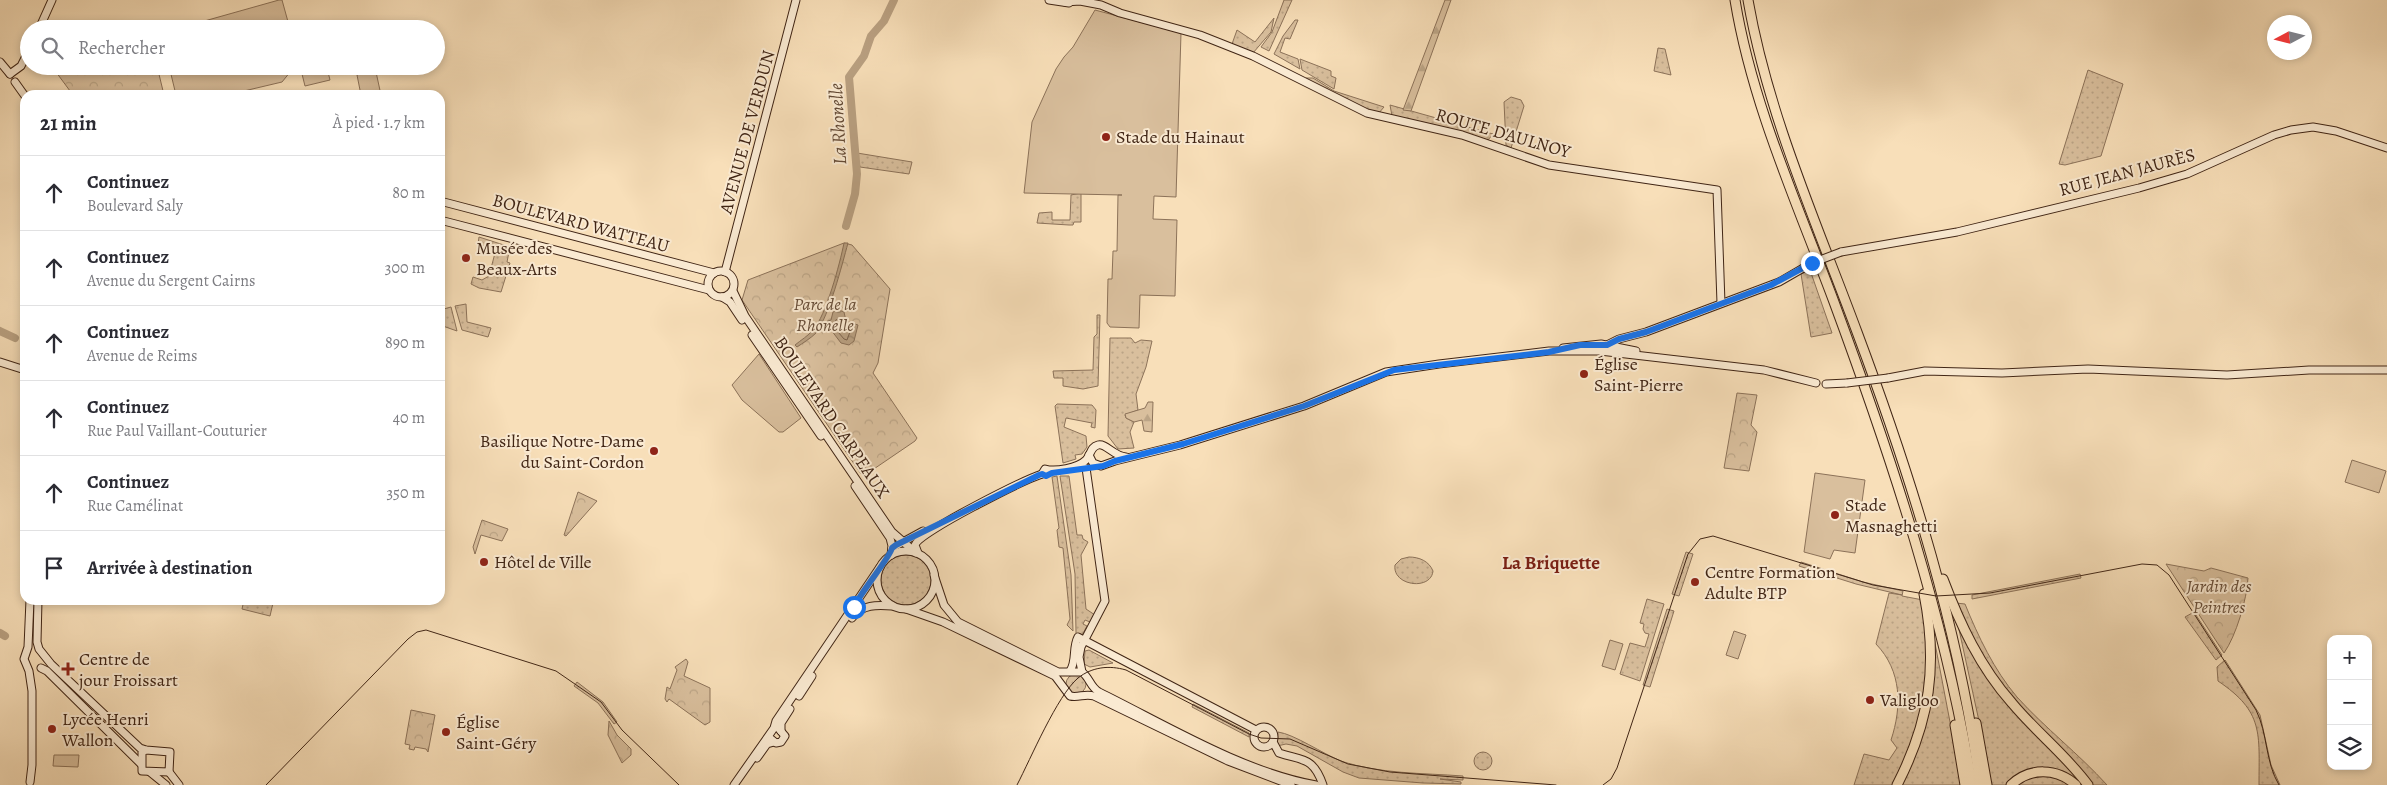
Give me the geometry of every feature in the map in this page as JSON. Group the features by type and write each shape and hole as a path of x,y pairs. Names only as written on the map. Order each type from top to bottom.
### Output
{"highway":[{"path":"1735,0 1746,51 1762,108 1868,397 1902,498 1943,646 1959,713 1972,785"},
{"path":"1748,0 1756,41 1776,112 1864,350 1917,509 1955,646 1980,785"},
{"path":"1902,498 1950,697 1965,785"},
{"path":"1917,509 1928,534 1939,569 1970,691 1987,785"},
{"path":"1939,569 1964,631 1988,672 2015,707 2064,756 2088,785"},
{"path":"1897,785 1919,735 1929,691 1931,643 1922,584"},
{"path":"2011,785 2023,776 2042,772 2060,774 2076,785"}],"street":[{"path":"42,20 52,0"},
{"name":"AVENUE DE VERDUN","path":"725,272 796,0"},
{"path":"1049,0 1079,1 1101,5"},
{"name":"ROUTE D'AULNOY","path":"1101,5 1120,13 1186,30 1253,56 1367,113 1457,134 1554,166 1717,190 1721,303"},
{"path":"0,62 13,73 15,82 21,90"},
{"path":"13,73 20,66"},
{"name":"RUE JEAN JAURÈS","path":"1607,348 1619,339 1646,332 1783,280 1812,263 1841,252 1886,246 1974,228 2184,176 2277,134 2313,127 2342,133 2387,148"},
{"name":"BOULEVARD WATTEAU","path":"445,202 714,273"},
{"name":"BOULEVARD WATTEAU","path":"445,221 709,290"},
{"path":"725,272 733,279 733,291 722,297 714,295 709,290 708,282 714,273 725,272"},
{"name":"BOULEVARD CARPEAUX","path":"733,291 745,316 892,532 901,542 917,553"},
{"name":"BOULEVARD CARPEAUX","path":"722,297 733,306 850,477 890,538 892,552"},
{"path":"1549,352 1581,345 1607,348 1768,370 1816,383 1821,379 1826,384 1847,384 1922,371 2002,373 2088,369 2227,375 2309,370 2387,370"},
{"path":"1046,473 1103,466 1108,463 1183,444 1304,406 1386,372 1549,352 1607,348"},
{"path":"0,362 20,369"},
{"path":"734,785 774,728 776,721 880,566 901,542 1046,473 1076,466 1089,455 1092,448 1098,445 1104,446 1117,456 1133,457"},
{"path":"1108,463 1111,456 1110,451"},
{"path":"1089,455 1091,461 1096,466"},
{"path":"1062,685 1074,665 1080,640 1106,601 1086,468"},
{"path":"917,553 915,548 917,539 944,522"},
{"path":"892,552 917,553 930,563 944,605 956,620 1052,669 1082,672 1087,676 1089,683 1100,692 1239,761 1279,776 1314,785"},
{"path":"880,566 876,580 878,590 884,600 893,606"},
{"path":"906,609 918,607 928,599 934,587 934,575"},
{"path":"30,605 28,651 24,660 28,668 32,691 29,745 30,783"},
{"path":"38,605 37,642 39,649 138,746 146,750 170,752 169,772 179,785"},
{"path":"738,785 766,745 774,742 780,743 784,738 781,724 789,710 855,614 862,608 893,606 947,623 1052,675 1070,696 1077,697 1084,694 1099,698 1243,768 1291,785"},
{"path":"1080,640 1111,658 1128,664 1256,730"},
{"path":"1080,640 1079,655 1082,672"},
{"path":"28,651 39,649"},
{"path":"32,691 39,669 45,664 46,657"},
{"path":"28,668 47,671 141,764"},
{"path":"1084,694 1089,683"},
{"path":"1300,758 1279,757 1255,742 1256,730 1262,726 1270,728 1274,735 1273,742 1279,753 1300,758 1315,769 1323,785"},
{"path":"774,728 781,731"},
{"path":"769,735 774,742"},
{"path":"1264,747 1273,742"},
{"path":"146,750 142,752 142,771 169,772"},
{"path":"150,772 166,785"}],"green space":[{"path":"282,0 288,20 208,20"},
{"path":"1284,0 1292,0 1269,51 1261,47 1272,32"},
{"path":"1445,0 1451,0 1411,111 1403,110"},
{"path":"1095,10 1181,33 1176,197 1154,196 1153,219 1177,220 1175,296 1140,295 1139,328 1110,327 1107,323 1108,279 1112,279 1113,251 1117,251 1118,195 1122,195 1024,193 1032,122 1056,69 1073,47"},
{"path":"1274,18 1271,32 1253,53 1232,44 1237,30 1255,42"},
{"path":"1295,20 1298,20 1290,39 1285,38 1280,52 1298,59 1300,69 1274,54 1283,36"},
{"path":"1658,48 1665,49 1671,75 1654,71"},
{"path":"1300,59 1331,71 1331,76 1336,78 1334,89 1302,70"},
{"path":"2088,70 2123,84 2101,156 2065,165 2059,164"},
{"path":"58,75 159,75 163,90 69,90"},
{"path":"171,75 288,75 282,82 248,90 175,90"},
{"path":"302,75 329,75 330,80 305,86"},
{"path":"357,75 377,75 380,90 360,90"},
{"path":"1306,78 1313,78 1334,91 1384,107 1378,114 1306,80"},
{"path":"1511,97 1521,100 1524,106 1511,148 1506,145 1504,102"},
{"path":"1390,105 1493,134 1488,140 1456,130 1392,116"},
{"path":"857,153 912,162 909,174 860,167"},
{"path":"1081,193 1081,222 1074,222 1073,225 1037,223 1039,213 1052,212 1052,220 1070,220 1071,195"},
{"path":"479,237 510,247 507,262 510,263 501,292 479,288 471,284 473,277 482,280 489,276 495,253 489,247 478,244"},
{"name":"Parc de la Rhonelle","path":"844,243 852,245 890,289 878,363 873,373 917,438 865,475 861,474 742,300 748,280"},
{"path":"1810,270 1832,333 1811,337 1801,274"},
{"path":"466,304 467,322 491,328 488,337 462,330 455,306"},
{"path":"451,307 457,331 445,327 445,309"},
{"path":"1097,315 1100,315 1098,386 1083,389 1063,386 1063,378 1054,378 1053,371 1093,370"},
{"path":"1110,338 1131,338 1135,343 1141,340 1152,341 1146,367 1136,394 1138,410 1125,415 1126,418 1134,422 1130,432 1134,448 1118,449 1108,436"},
{"path":"759,354 801,418 783,432 779,432 742,400 732,385"},
{"path":"1737,393 1757,395 1751,425 1757,432 1749,471 1724,468"},
{"path":"1148,402 1153,402 1152,432 1144,431 1142,420 1134,422 1126,418 1125,414 1145,408"},
{"path":"1057,404 1092,405 1096,410 1095,428 1091,427 1092,423 1066,418 1064,427 1086,436 1087,447 1082,454 1075,455 1076,459 1063,463 1055,406"},
{"path":"2352,460 2386,471 2379,493 2345,482"},
{"name":"Stade Masnaghetti","path":"1815,473 1865,480 1855,553 1834,550 1830,559 1804,552"},
{"path":"1057,476 1071,575 1073,631 1067,625 1070,619 1063,548 1059,547 1057,530 1059,528 1052,477"},
{"path":"1060,476 1069,476 1077,535 1082,535 1083,539 1088,542 1081,555 1086,609 1095,615 1090,622 1085,620 1083,624 1087,626 1082,635 1076,633 1075,574"},
{"path":"578,492 597,501 566,536 564,535"},
{"path":"482,520 508,529 502,541 481,535 475,554 473,547"},
{"path":"1686,552 1693,554 1679,596 1672,594"},
{"path":"906,555 920,559 927,566 931,580 927,594 920,601 906,605 892,601 885,594 881,580 885,566 892,559"},
{"path":"1409,557 1426,562 1433,571 1431,577 1419,583 1412,583 1399,578 1395,565 1401,559"},
{"path":"1801,562 1863,582 1903,591 1902,596 1923,600 1929,655 1920,723 1894,785 1854,785 1864,754 1889,760 1897,748 1891,740 1895,728 1898,702 1895,678 1885,655 1876,644 1889,593 1902,595 1856,584 1799,566"},
{"name":"Jardin des Peintres","path":"2166,564 2204,571 2211,568 2248,578 2246,596 2240,617 2233,637 2224,653"},
{"path":"2080,574 2081,578 1972,599 1972,595"},
{"path":"1647,599 1664,604 1640,681 1620,674 1630,643 1645,647 1649,634 1645,633 1643,629 1644,624 1640,623"},
{"path":"1956,603 1965,604 1987,652 2001,676 2017,697 2107,785 2091,785 2010,697 1974,645"},
{"path":"243,605 273,605 270,616 242,609"},
{"path":"1667,609 1674,611 1650,687 1643,685"},
{"path":"2194,612 2222,655 2216,660 2185,617"},
{"path":"1958,625 1973,650 2086,785 2078,785 2044,770 2009,785 1989,785 1979,721"},
{"path":"1734,631 1746,635 1738,659 1726,655"},
{"path":"1934,638 1962,785 1899,785 1913,756"},
{"path":"1610,640 1623,644 1615,670 1602,666"},
{"path":"1089,650 1113,663 1090,667 1084,664 1085,651"},
{"path":"686,659 688,662 684,676 710,688 710,722 705,725 669,699 667,702 665,699 667,687 670,689 677,670 675,667"},
{"path":"2225,660 2260,715 2271,765 2280,785 2259,785 2259,751 2256,725 2244,703 2218,681 2217,667"},
{"path":"1076,674 1083,677 1086,684 1083,691 1076,694 1069,691 1066,684 1069,677"},
{"path":"577,682 603,702 617,722 614,724 598,703 574,686"},
{"path":"1193,704 1249,733 1249,737 1192,707"},
{"path":"411,710 435,715 428,752 426,749 415,747 414,750 409,749 410,745 405,744"},
{"path":"609,721 617,735 631,749 631,755 622,763 608,735"},
{"path":"1278,732 1292,736 1341,761 1356,765 1401,772 1463,776 1463,780 1440,779 1461,782 1461,784 1359,778 1343,772 1297,746 1286,744 1277,746"},
{"path":"1483,752 1491,757 1492,761 1487,769 1483,770 1475,765 1474,761 1479,753"},
{"path":"54,755 79,755 78,767 53,766"},
{"path":"2051,775 2072,785 2016,785 2027,777"}],"water":[{"path":"844,243 848,243 826,315 816,333 797,347 795,345 813,330 823,313 836,276"},
{"path":"839,310 844,312 846,321 858,325 854,341 849,345 841,343 825,322 831,320 833,312"}],"waterway":[{"name":"La Rhonelle","path":"846,226 855,194 857,174 849,77 864,56 871,36 884,21 894,0"},
{"path":"0,331 15,338"},
{"path":"0,633 5,636"}],"tram line":[{"path":"1603,785 1611,779 1617,768 1688,554 1700,539 1713,536 1873,585 1936,596 1990,593 2142,564 2157,565 2169,575 2256,710 2263,729 2271,767 2279,785"},
{"path":"266,785 408,639 417,632 426,630 556,671 601,702 622,730 679,785"},
{"path":"1017,785 1053,713 1070,687 1083,674 1107,667 1126,670 1249,734 1261,738 1290,739 1348,764 1390,772 1556,785"}],"place":[{"name":"Stade du Hainaut","path":"1106,137"},
{"name":"Musée des Beaux-Arts","path":"466,258"},
{"name":"Église Saint-Pierre","path":"1584,374"},
{"name":"Basilique Notre-Dame du Saint-Cordon","path":"654,451"},
{"name":"Stade Masnaghetti","path":"1835,515"},
{"name":"Hôtel de Ville","path":"484,562"},
{"name":"Centre Formation Adulte BTP","path":"1695,582"},
{"name":"Centre de jour Froissart","path":"68,669"},
{"name":"Valigloo","path":"1870,700"},
{"name":"Lycée Henri Wallon","path":"52,729"},
{"name":"Église Saint-Géry","path":"446,732"}],"district":[{"name":"La Briquette","path":"1551,563"}],"route":[{"path":"854,607 858,597 883,562 891,555 892,548 896,545 1039,475 1046,476 1052,473 1103,466 1115,461 1183,444 1304,406 1394,370 1549,352 1560,348 1587,344 1607,345 1619,339 1646,332 1771,285 1812,263"}]}
